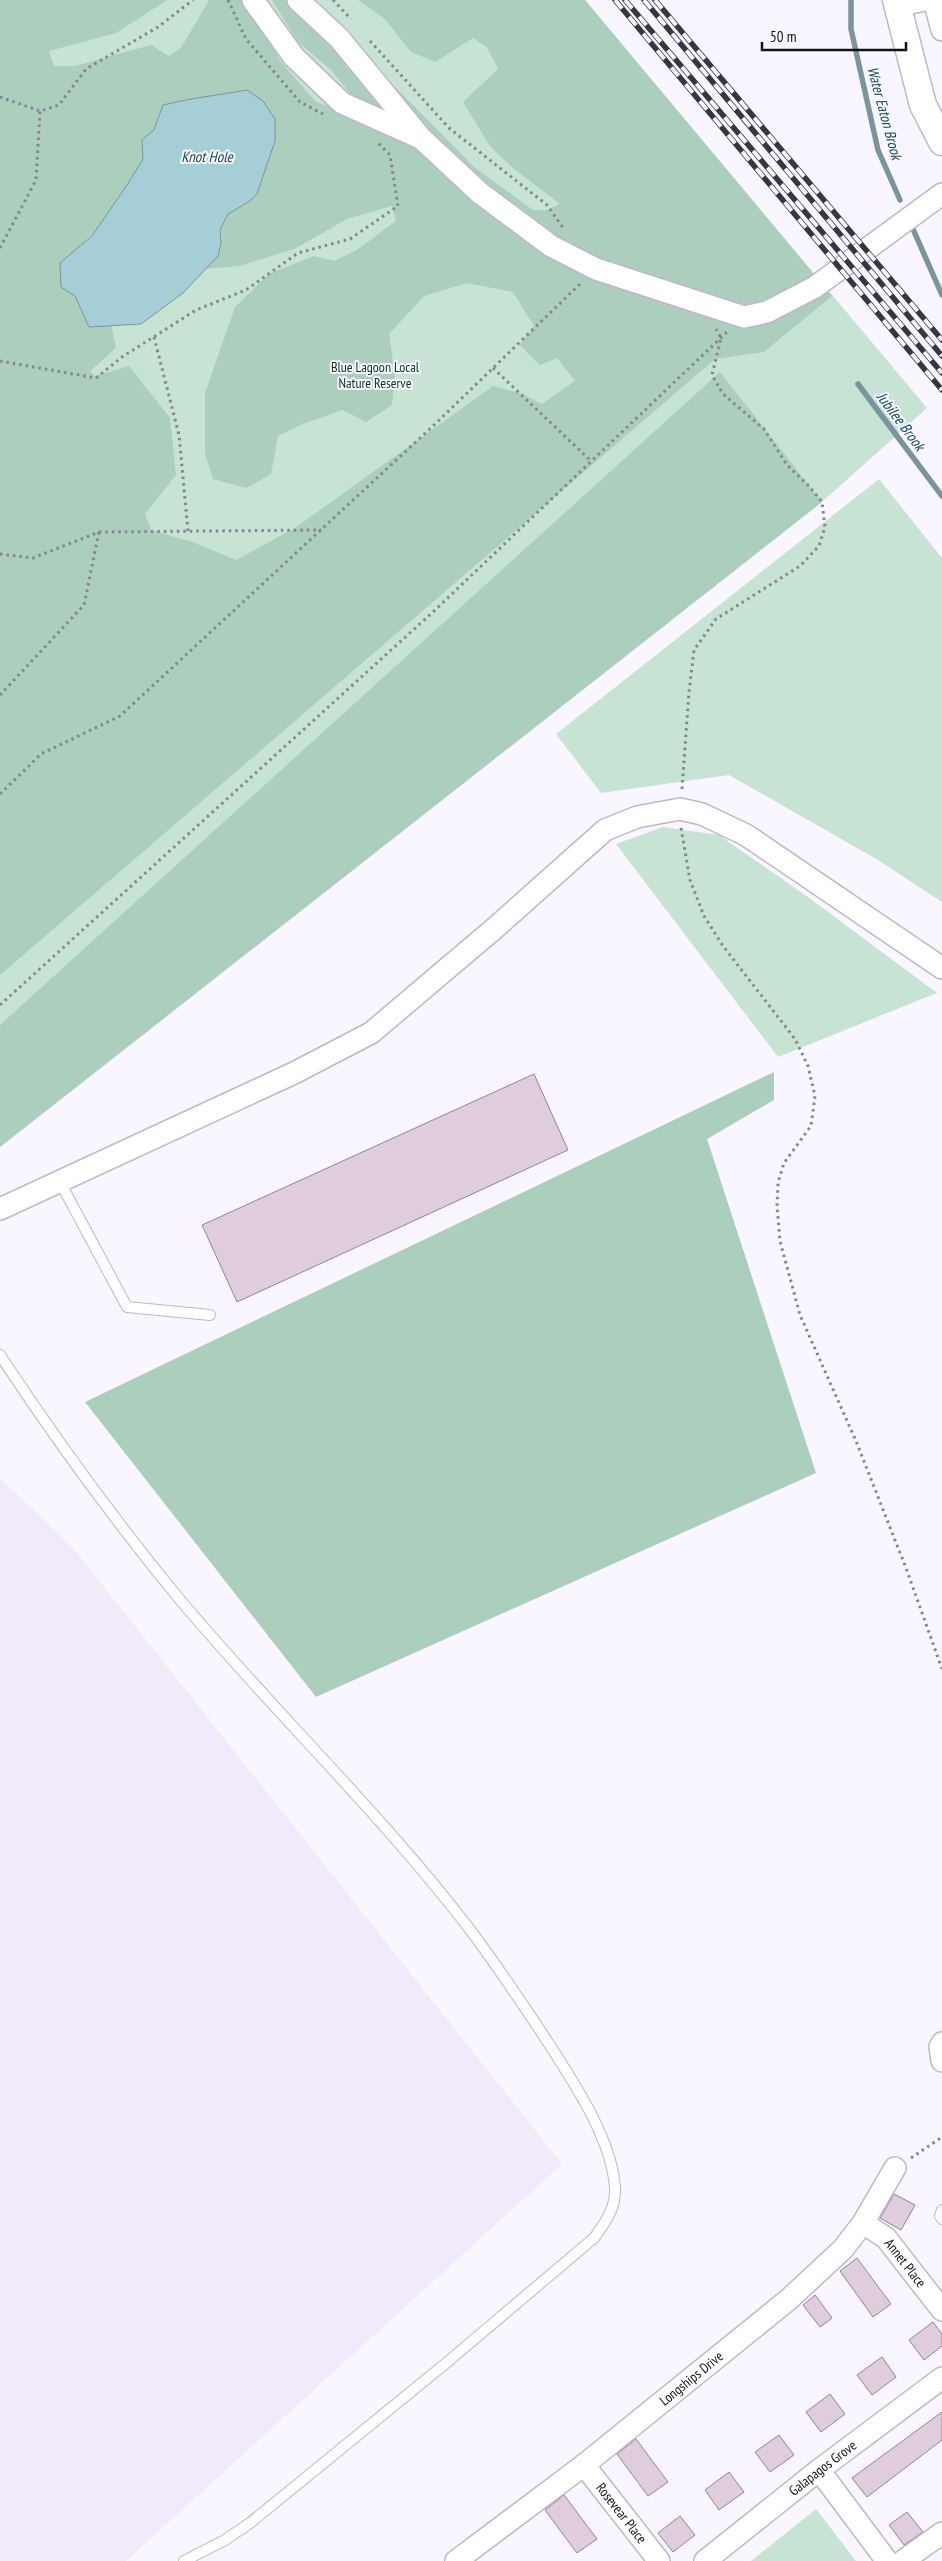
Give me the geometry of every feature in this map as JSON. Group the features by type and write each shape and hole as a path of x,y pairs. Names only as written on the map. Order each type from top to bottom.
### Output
{"street":[{"path":"253,0 294,57 342,103 421,138"},
{"path":"298,0 339,38 421,138 480,193 551,246 596,269 744,317 767,312 815,287 942,194"},
{"path":"924,0 896,3 923,105 942,142"},
{"path":"934,0 942,30"},
{"path":"0,1209 294,1073 371,1033 495,928 605,830 638,817 680,809 702,814 746,835 942,968"},
{"name":"Longships Drive","path":"456,2561 584,2465 788,2300 843,2249 863,2222 896,2168"},
{"name":"Annet Place","path":"863,2222 886,2238 942,2310"},
{"name":"Galapagos Grove","path":"705,2561 820,2470 942,2379"},
{"name":"Rosevear Place","path":"584,2465 659,2561"},
{"path":"820,2470 887,2561"},
{"path":"903,2561 942,2533"}],"lane":[{"path":"60,1182 127,1307 210,1315"},
{"path":"0,1355 47,1426 176,1594 408,1855 471,1931 570,2076 603,2142 613,2171 615,2192 613,2204 605,2223 594,2238 445,2364 250,2523 225,2540 184,2561"},
{"path":"942,2210 940,2216 942,2219"}],"path":[{"path":"0,97 40,111 59,105 86,69 158,27 193,0"},
{"path":"228,0 246,39 300,102 326,115"},
{"path":"332,0 352,20"},
{"path":"364,35 449,128 547,205 575,244 574,258"},
{"path":"0,248 36,180 40,111"},
{"path":"0,361 96,378 122,357 196,310 246,290 298,253 350,239 398,206 390,155 372,137"},
{"path":"0,794 42,754 120,716 321,530 596,269"},
{"path":"0,1005 433,612 591,460 744,317"},
{"path":"154,337 179,436 188,531"},
{"path":"721,338 712,375 722,394 764,429 787,465 809,486 822,502 825,527 818,546 800,566 716,619 694,650 680,809 682,844 690,880 704,916 728,953 802,1050 808,1066 815,1096 811,1126 784,1163 778,1183 776,1206 780,1241 800,1315 856,1441 880,1508 906,1568 942,1669"},
{"path":"493,368 591,460"},
{"path":"0,554 34,558 99,532 321,530"},
{"path":"0,696 84,605 99,532"},
{"path":"896,2168 942,2137"}],"shaded area":[{"path":"0,1478 73,1548 562,2164 126,2561 0,2561"}],"green space":[{"name":"Blue Lagoon Local Nature Reserve","path":"0,0 585,0 927,408 822,502 0,1147"},
{"path":"0,0 167,0 116,33 49,51 54,66 75,66 151,45 169,56 181,48 209,0 246,0 281,62 316,102 336,109 356,100 330,69 298,42 272,0 311,0 335,50 353,73 363,82 374,88 390,82 474,167 533,210 547,210 560,204 514,169 490,146 463,102 498,69 487,47 473,38 435,62 411,52 384,18 358,0 585,0 832,296 764,352 715,359 0,975","holes":["247,90 265,168 257,194 250,201 228,214 220,230 221,243 218,255 205,269 239,266 294,249 347,219 392,206 396,221 357,250 334,261 314,256 269,274 235,307 205,393 205,454 213,479 246,488 271,474 278,436 305,423 343,410 366,422 392,405 395,376 389,334 424,296 467,283 513,292 534,326 520,345 540,365 557,358 575,381 542,404 520,393 493,386 295,528 236,560 192,542 151,530 145,514 176,475 170,418 129,366 95,376 90,371 116,348 111,324 89,327 60,263 92,236 127,185 143,159 142,140 154,130 163,105"]},
{"path":"720,372 822,502 0,1147 0,1025"},
{"path":"879,479 942,558 942,902 878,860 729,775 601,793 556,734"},
{"path":"663,827 719,835 812,900 937,993 778,1057 616,844"},
{"path":"774,1072 774,1100 707,1139 816,1473 316,1697 85,1402"},
{"path":"816,2509 856,2561 751,2561"}],"water":[{"name":"Knot Hole","path":"247,90 263,101 275,119 275,141 257,194 250,201 228,214 220,230 221,243 218,256 183,293 141,324 89,327 75,296 61,287 60,263 92,236 127,185 143,159 142,140 154,130 163,105"}],"building":[{"path":"534,1074 568,1150 237,1302 202,1225"},
{"path":"894,2194 915,2205 901,2230 880,2218"},
{"path":"857,2258 891,2304 873,2317 840,2271"},
{"path":"815,2295 832,2318 820,2327 803,2305"},
{"path":"933,2322 942,2334 942,2346 924,2360 909,2340"},
{"path":"882,2357 896,2377 872,2395 857,2375"},
{"path":"830,2394 845,2414 821,2432 806,2412"},
{"path":"942,2412 942,2440 867,2497 852,2478"},
{"path":"779,2435 794,2455 770,2472 755,2452"},
{"path":"636,2439 668,2482 648,2496 617,2454"},
{"path":"729,2472 744,2492 719,2510 705,2490"},
{"path":"564,2495 597,2539 577,2553 545,2510"},
{"path":"907,2512 923,2532 904,2545 889,2525"},
{"path":"680,2516 695,2535 673,2552 658,2533"}],"waterway":[{"name":"Water Eaton Brook","path":"851,0 851,29 878,150 900,200"},
{"name":"Water Eaton Brook","path":"913,229 942,295"},
{"name":"Jubilee Brook","path":"858,384 942,496"}],"railway":[{"path":"615,0 942,390"},
{"path":"625,0 942,373"},
{"path":"644,0 942,356"},
{"path":"655,0 942,340"}]}
